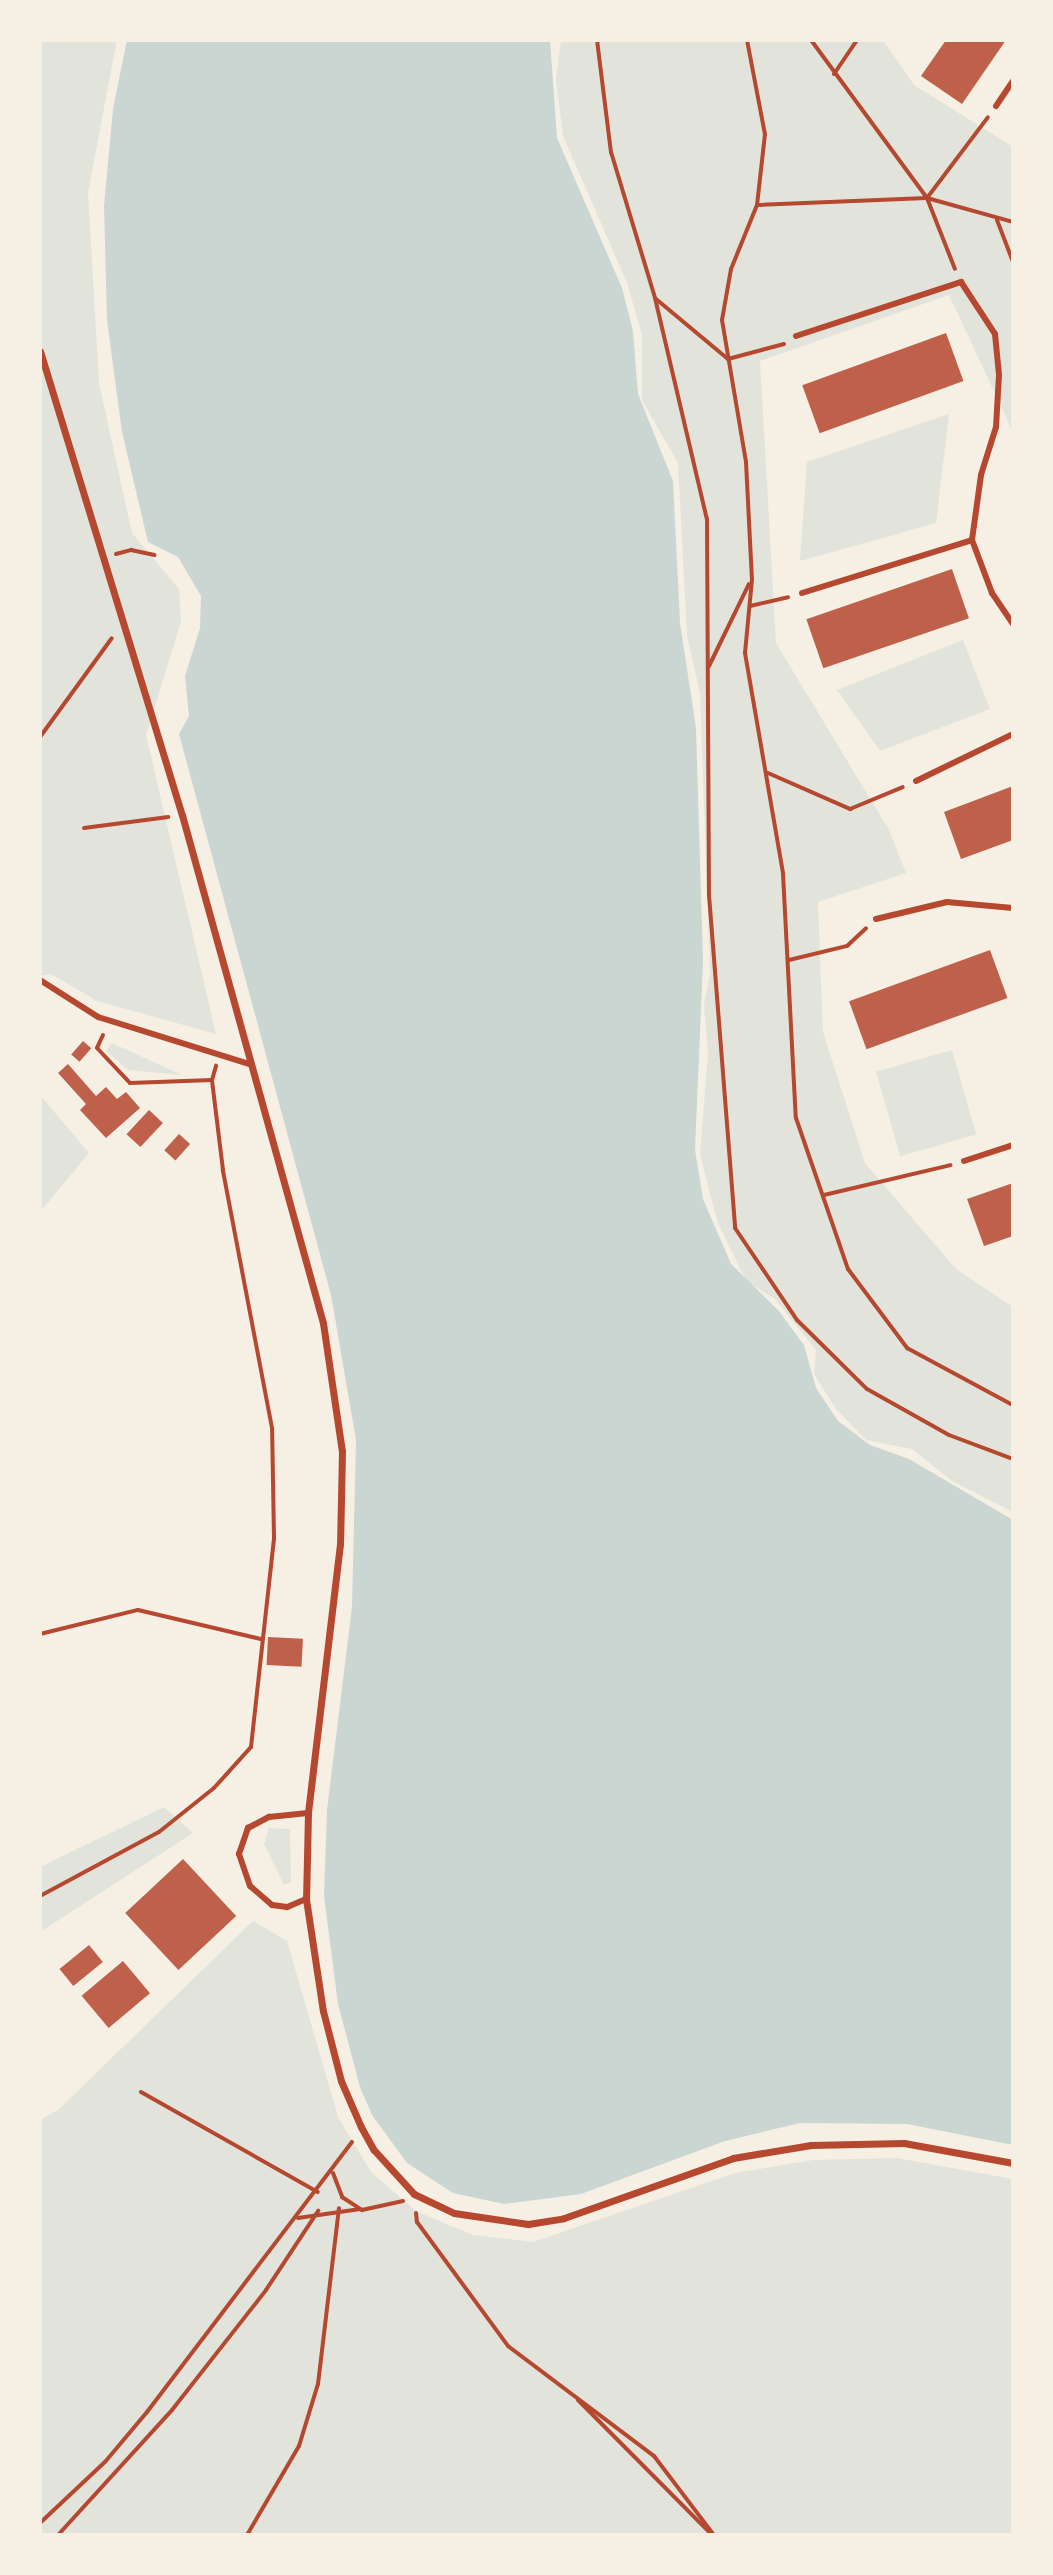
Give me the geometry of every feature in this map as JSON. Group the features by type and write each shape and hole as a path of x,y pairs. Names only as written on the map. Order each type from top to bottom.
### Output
{"street":[{"path":"40,351 182,815 323,1323 342,1451 339,1558 308,1813 306,1899 323,2011 341,2081 361,2127 414,2194 454,2213 528,2224 564,2218 733,2158 811,2145 904,2143 1013,2163"}],"lane":[{"path":"996,106 1013,81"},
{"path":"796,336 961,282 995,334 999,375 996,427 981,475 972,540 992,593 1013,624"},
{"path":"802,593 972,540"},
{"path":"916,781 1013,734"},
{"path":"876,919 947,902 1013,908"},
{"path":"40,980 98,1017 249,1064"},
{"path":"964,1161 1013,1145"},
{"path":"306,1899 287,1907 272,1905 250,1886 239,1854 248,1828 269,1817 308,1813"}],"path":[{"path":"597,40 611,152 655,298 707,519 709,895 735,1228 797,1320 867,1389 949,1435 1013,1459"},
{"path":"747,40 765,134 757,205 731,269 722,320 746,462 752,579 745,653 768,773 789,960 796,1118 848,1269 907,1348 1013,1405"},
{"path":"811,40 927,198 961,282"},
{"path":"834,74 857,40"},
{"path":"927,198 996,106"},
{"path":"757,205 927,198 1013,222"},
{"path":"997,220 1013,262"},
{"path":"655,298 728,359"},
{"path":"728,359 777,348"},
{"path":"131,550 154,555"},
{"path":"708,668 752,579"},
{"path":"749,607 802,593"},
{"path":"40,737 124,619"},
{"path":"768,773 850,809 916,781"},
{"path":"84,828 182,815"},
{"path":"789,960 847,946 876,919"},
{"path":"106,1029 97,1048 130,1083 212,1080"},
{"path":"40,1896 159,1832 214,1788 251,1747 274,1538 272,1428 223,1170 212,1080 216,1065"},
{"path":"824,1195 964,1161"},
{"path":"40,1634 138,1610 261,1639"},
{"path":"141,2092 318,2192"},
{"path":"40,2523 131,2431 333,2173 361,2127"},
{"path":"333,2173 342,2197 362,2210"},
{"path":"296,2218 339,2208 362,2210 399,2204 414,2194 417,2222 508,2346 654,2456 713,2535"},
{"path":"247,2535 299,2446 318,2384 339,2208"},
{"path":"58,2535 172,2410 266,2290 318,2211"},
{"path":"565,2387 713,2535"}],"shaded area":[{"path":"40,40 117,40 88,192 99,383 132,533 179,589 181,622 146,735 216,1034 97,1001 51,974 40,976"},
{"path":"127,40 550,40 557,138 622,288 633,331 638,394 673,481 680,623 696,728 703,961 695,1150 703,1199 731,1264 778,1310 804,1345 816,1388 838,1421 870,1445 909,1459 1013,1520 1013,2145 907,2124 800,2123 725,2141 581,2194 504,2204 453,2193 407,2163 372,2115 360,2087 338,2004 324,1896 327,1810 352,1607 356,1440 331,1295 179,734 189,716 185,676 200,628 201,596 178,557 148,542 122,432 107,320 104,206 113,109"},
{"path":"561,40 883,40 914,85 1013,147 1013,432 949,295 760,361 776,643 889,830 906,873 818,902 823,1032 865,1163 956,1269 1013,1307 1013,1512 952,1481 912,1449 866,1440 836,1409 814,1374 816,1350 775,1299 746,1281 717,1221 700,1154 708,1052 704,1005 710,973 700,693 687,636 678,463 642,400 642,335 627,283 563,136 556,80"},
{"path":"949,414 936,523 800,561 807,462"},
{"path":"963,640 990,709 880,751 837,690"},
{"path":"112,1043 182,1075 128,1070 106,1051"},
{"path":"952,1050 976,1135 900,1156 876,1072"},
{"path":"40,1095 89,1153 40,1212"},
{"path":"164,1807 193,1833 40,1932 40,1867"},
{"path":"269,1828 290,1829 291,1882 284,1885 264,1844"},
{"path":"253,1921 287,1941 338,2117 371,2172 416,2211 473,2235 533,2242 735,2173 813,2160 897,2158 1013,2179 1013,2535 40,2535 40,2120 58,2110"}],"building":[{"path":"946,40 1006,40 962,104 921,76"},
{"path":"946,333 963,381 820,433 802,385"},
{"path":"952,569 969,618 823,668 806,619"},
{"path":"1013,786 1013,840 961,859 944,812"},
{"path":"990,950 1007,998 866,1049 849,1001"},
{"path":"83,1041 91,1048 79,1062 71,1055"},
{"path":"68,1064 96,1096 106,1087 117,1099 126,1092 140,1108 106,1138 80,1110 86,1104 58,1073"},
{"path":"149,1110 163,1123 140,1147 126,1134"},
{"path":"179,1134 190,1144 175,1160 164,1150"},
{"path":"1013,1183 1013,1236 984,1246 967,1199"},
{"path":"268,1637 303,1639 301,1667 267,1665"},
{"path":"183,1859 236,1916 178,1970 125,1913"},
{"path":"89,1945 103,1962 73,1986 59,1969"},
{"path":"123,1961 150,1993 109,2028 82,1996"}]}
